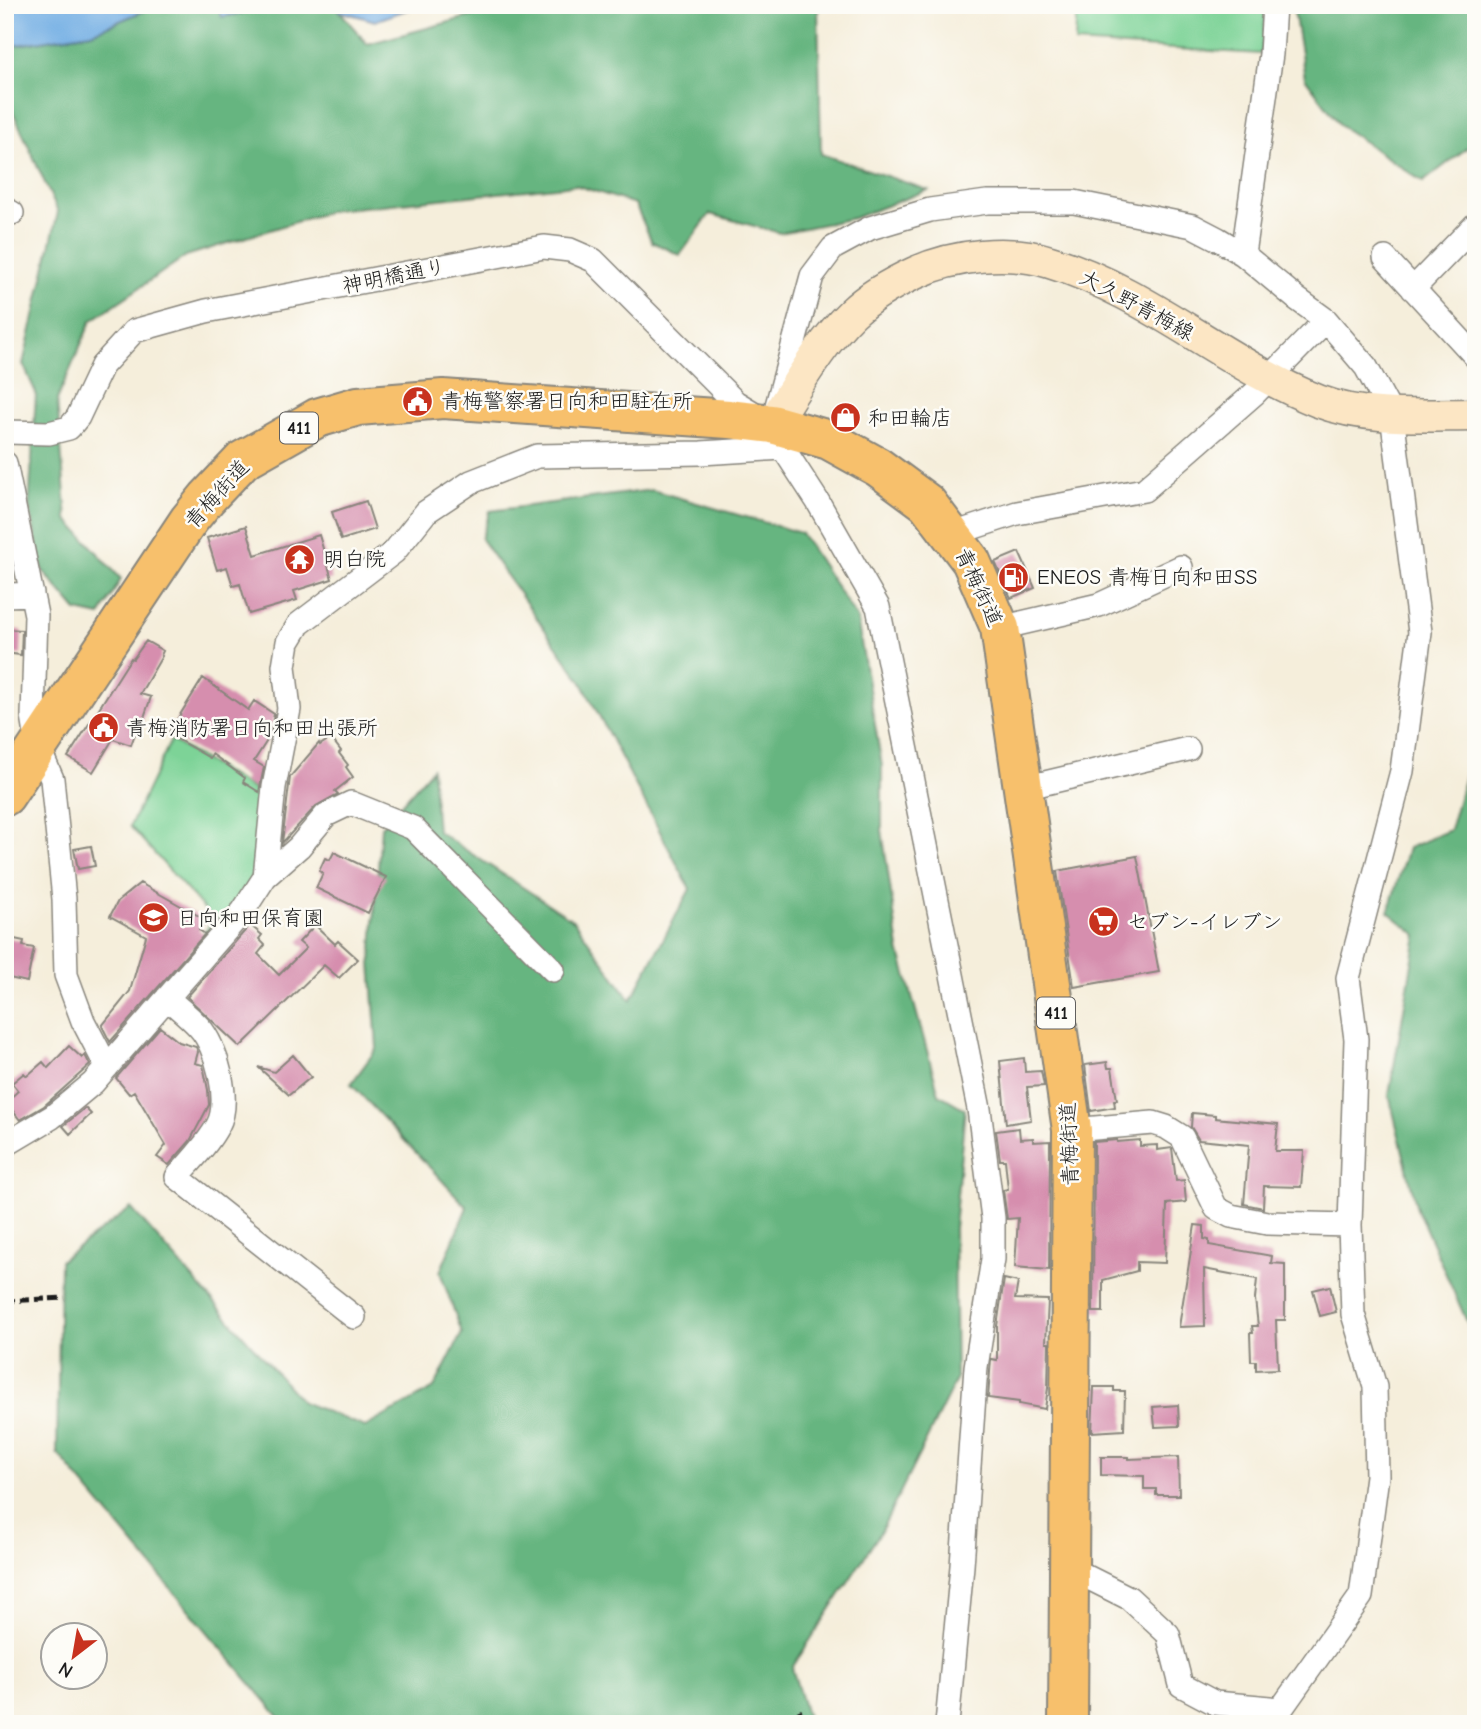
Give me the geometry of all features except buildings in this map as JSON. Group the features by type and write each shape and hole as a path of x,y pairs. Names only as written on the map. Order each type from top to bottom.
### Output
{"highway":[{"name":"青梅街道","path":"5,796 189,520 207,498 243,460 317,418 358,407 443,399 730,419 777,436 829,440 878,467 926,503 953,534 971,561 1000,628 1072,1130 1068,1724"}],"main road":[{"name":"大久野青梅線","path":"777,436 825,345 853,311 891,284 932,265 975,256 1010,256 1048,261 1099,281 1318,401 1358,412 1392,415 1476,415"}],"street":[{"path":"1243,254 1274,5"},
{"path":"947,1724 962,1566 976,1367 993,1259 990,1190 979,1109 878,607 777,436 812,276 833,248 870,228 930,210 987,202 1074,202 1193,226 1243,254 1326,320 1366,367 1392,415 1420,632 1402,771 1348,978 1356,1039 1350,1225 1353,1314 1375,1387 1377,1476 1361,1596 1283,1716 1215,1703 1181,1685 1168,1634 1129,1598 1069,1568"},
{"path":"1413,289 1476,224"},
{"name":"神明橋通り","path":"5,432 49,433 69,428 78,417 102,366 134,331 205,311 544,247 570,250 593,260 735,402 777,436"},
{"path":"1385,258 1474,352"},
{"path":"953,534 1017,513 1144,490 1271,377 1326,320"},
{"path":"265,877 274,787 289,709 284,666 288,642 299,624 394,552 426,512 471,482 537,456 701,453 777,436"},
{"path":"5,463 36,615 33,716 38,747 52,779 64,899 66,975 83,1021 107,1067"},
{"path":"1000,628 1099,606 1181,567"},
{"path":"5,595 32,594"},
{"path":"1024,788 1188,749"},
{"path":"5,1145 52,1117 93,1083 243,911 265,877 299,847 327,816 351,803 413,828 553,970"},
{"path":"167,998 205,1035 216,1058 222,1097 222,1115 218,1126 177,1177 354,1317"},
{"path":"1072,1130 1153,1123 1166,1127 1182,1137 1216,1208 1231,1216 1267,1223 1350,1225"}],"green space":[{"path":"158,5 216,5 223,17 243,13 257,5 335,5 367,44 513,5 818,5 821,154 928,190 854,218 780,233 710,214 680,255 652,242 635,204 575,185 334,210 186,256 91,321 57,400 67,519 121,579 100,616 77,611 43,571 29,507 36,393 23,364 58,212 10,105 5,104 5,47 91,33"},
{"path":"1077,5 1267,5 1261,54 1075,43"},
{"path":"1293,5 1476,5 1476,141 1423,182 1341,126 1305,78"},
{"path":"652,490 801,533 857,618 882,766 882,830 899,949 939,1094 965,1109 954,1228 956,1380 880,1533 792,1668 809,1724 285,1724 57,1453 60,1261 131,1208 302,1402 365,1427 434,1388 462,1333 440,1272 467,1207 351,1084 377,1048 371,962 381,827 432,769 437,831 574,921 631,1000 690,889 581,681 481,539 490,511"},
{"path":"1476,737 1476,1342 1417,1209 1389,1095 1417,935 1388,912 1408,848 1450,830"},
{"path":"171,740 268,798 258,880 189,958 213,919 130,826"}],"water":[{"path":"5,5 158,5 91,33 5,47"},
{"path":"216,5 257,5 243,13 222,17"},
{"path":"335,5 420,5 375,21 340,11"}],"railway":[{"path":"5,1301 65,1298"},
{"path":"799,1710 806,1724"}],"place":[{"name":"青梅警察署日向和田駐在所","path":"418,401"},
{"name":"和田輪店","path":"845,418"},
{"name":"明白院","path":"300,559"},
{"name":"ENEOS 青梅日向和田SS","path":"1014,577"},
{"name":"青梅消防署日向和田出張所","path":"103,728"},
{"name":"日向和田保育園","path":"154,918"},
{"name":"セブン-イレブン","path":"1104,922"}]}
